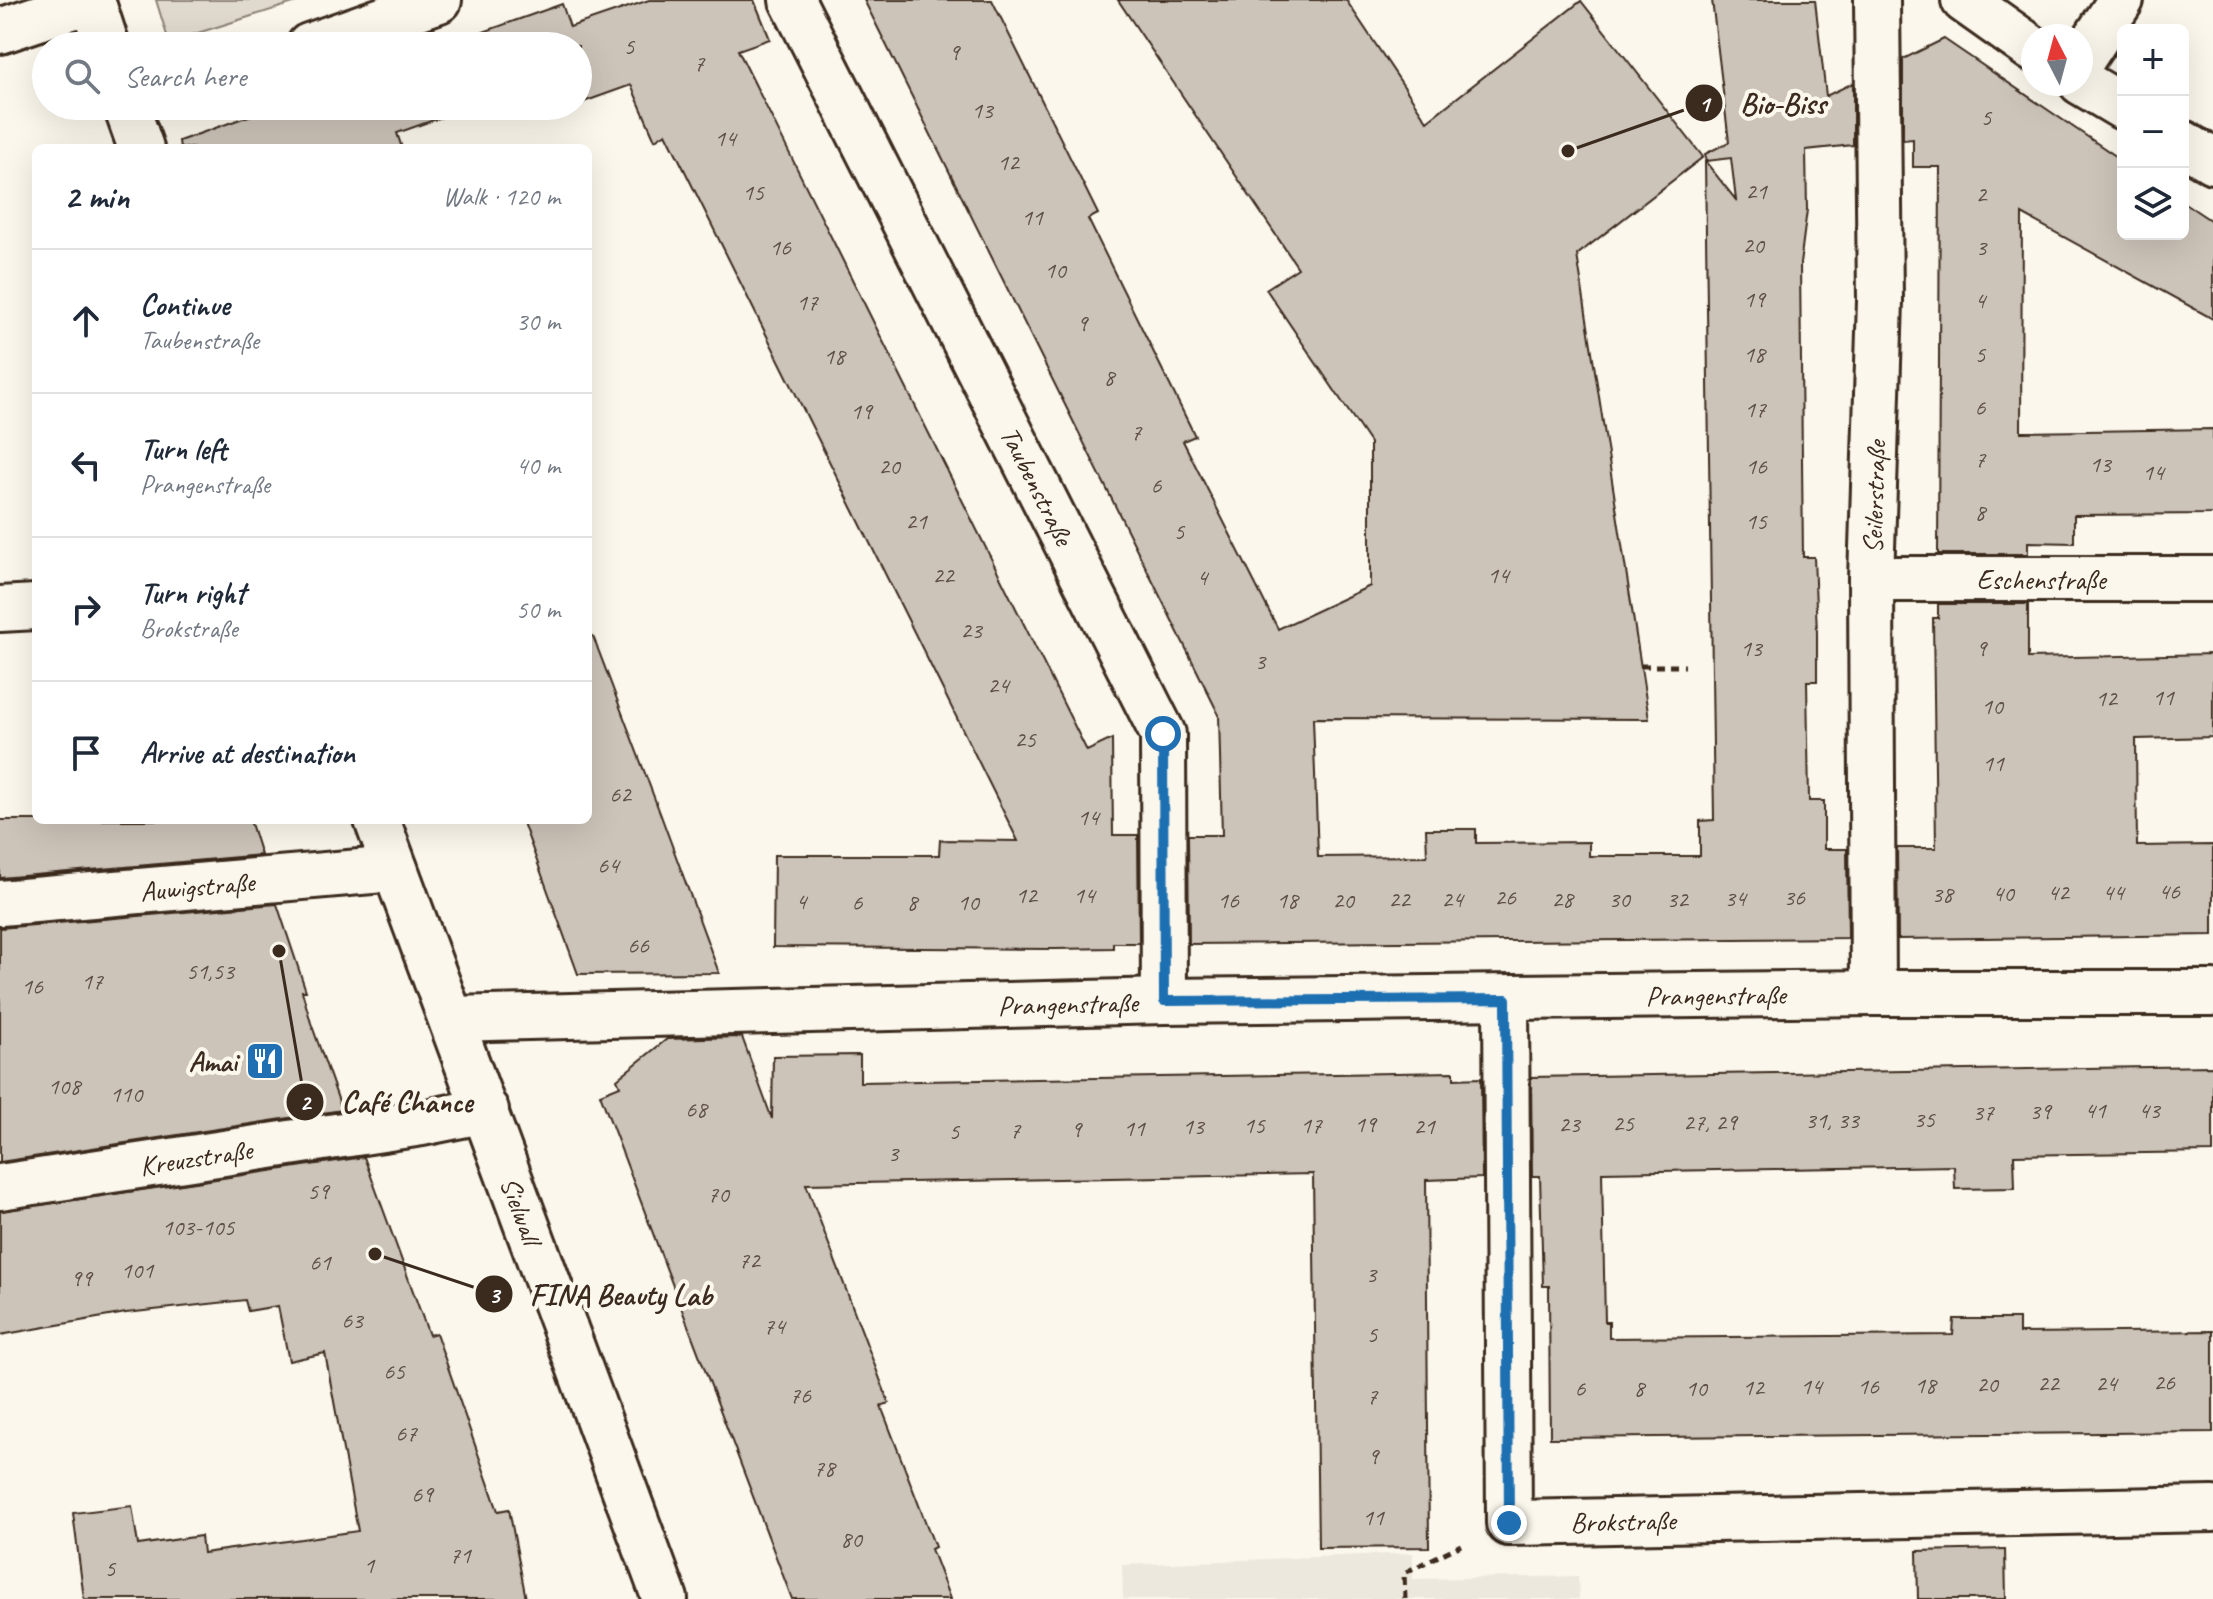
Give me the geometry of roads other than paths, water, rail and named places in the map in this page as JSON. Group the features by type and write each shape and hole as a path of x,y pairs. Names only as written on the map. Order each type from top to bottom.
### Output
{"street":[{"path":"0,31 92,0 102,32"},
{"path":"349,32 439,0"},
{"name":"Taubenstraße","path":"792,0 1163,734 1164,1001"},
{"name":"Seilerstraße","path":"1873,993 1871,579 1880,301 1877,0"},
{"path":"1964,0 2021,40"},
{"path":"2093,43 2121,0"},
{"path":"2093,89 2117,103"},
{"path":"2189,147 2213,161"},
{"name":"Eschenstraße","path":"1871,579 2213,579"},
{"path":"0,609 32,607"},
{"name":"Sielwall","path":"378,824 665,1599"},
{"name":"Auwigstraße","path":"0,903 395,869"},
{"name":"Prangenstraße","path":"452,1019 1164,1001 1873,993 2213,993"},
{"name":"Brokstraße","path":"1506,999 1509,1523 2213,1509"},
{"name":"Kreuzstraße","path":"0,1187 422,1123 486,1110"}],"place":[{"name":"Bio-Biss","path":"1568,151"},
{"name":"Café Chance","path":"279,951"},
{"name":"Amai","path":"265,1061"},
{"name":"FINA Beauty Lab","path":"375,1254"}]}
